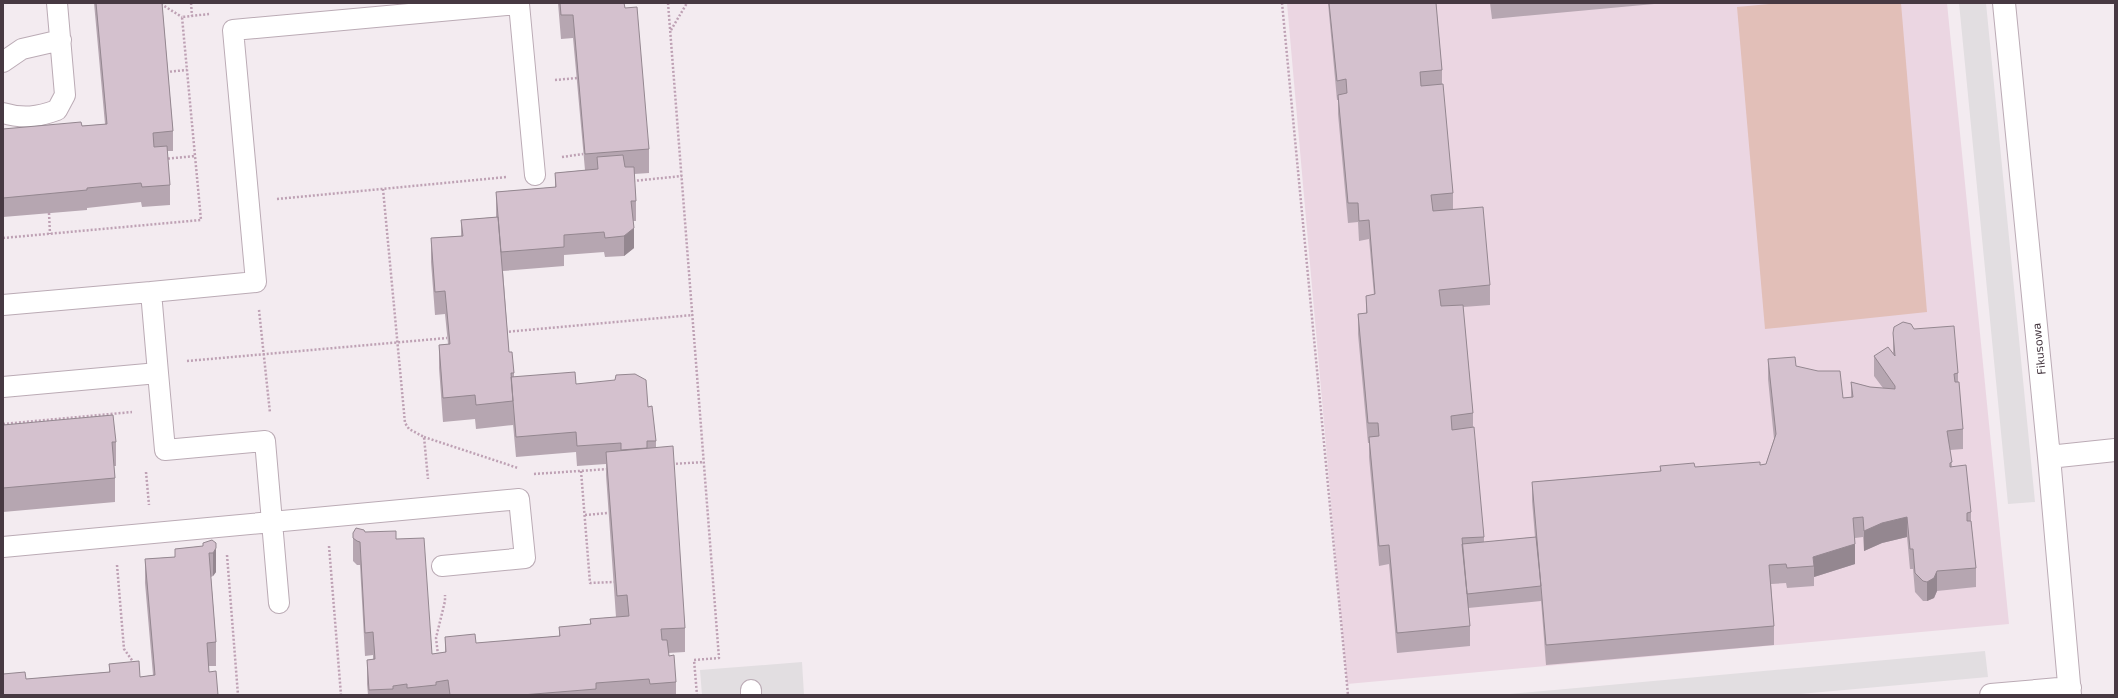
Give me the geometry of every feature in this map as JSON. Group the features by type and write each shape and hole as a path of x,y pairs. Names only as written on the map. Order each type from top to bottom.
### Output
{"street":[{"name":"Fikusowa","path":"2004,3 2049,457 2070,691"},
{"path":"2049,457 2115,450"},
{"path":"1991,695 2070,691"}],"lane":[{"path":"3,114 18,118 40,116 57,110 65,95 57,3"},
{"path":"3,305 256,282 233,30 520,4 535,174"},
{"path":"3,62 22,48 60,40"},
{"path":"151,292 165,450 265,441 280,603"},
{"path":"3,387 158,368"},
{"path":"3,547 519,499 525,558 442,566"}],"path":[{"path":"191,3 192,16"},
{"path":"668,3 719,658 694,660 697,695"},
{"path":"671,30 687,3"},
{"path":"1282,3 1348,695"},
{"path":"160,4 182,17 213,14"},
{"path":"3,238 201,220 182,17"},
{"path":"166,72 187,70"},
{"path":"549,80 577,78"},
{"path":"556,157 583,154"},
{"path":"161,159 195,156"},
{"path":"249,201 535,174"},
{"path":"632,181 682,176"},
{"path":"383,189 405,423 409,429 424,437 521,469"},
{"path":"48,213 50,234"},
{"path":"256,282 270,409"},
{"path":"506,332 693,314"},
{"path":"158,368 264,355 447,338"},
{"path":"3,424 135,412"},
{"path":"424,437 427,469"},
{"path":"669,464 704,462"},
{"path":"145,466 151,534"},
{"path":"529,472 536,474 613,469"},
{"path":"581,471 590,583 614,582"},
{"path":"585,515 608,513"},
{"path":"327,517 342,695"},
{"path":"225,527 238,695"},
{"path":"114,537 124,649 137,668"}],"shaded area":[{"path":"1287,3 1947,3 2009,624 1347,684"},
{"path":"1780,3 1901,3 1927,312 1765,329 1737,7"},
{"path":"1959,3 1986,3 2035,502 2008,504"},
{"path":"1985,651 1988,677 1789,695 1498,695"},
{"path":"802,662 804,695 702,695 700,670"}],"building":[{"path":"96,3 162,3 173,131 153,133 154,147 167,146 170,185 142,187 141,183 3,198 3,129 81,122 82,126 107,124"},
{"path":"560,3 624,3 625,8 637,7 649,149 585,154 573,15 561,15"},
{"path":"1329,3 1436,3 1442,70 1420,72 1421,86 1443,84 1453,193 1431,195 1433,211 1483,207 1490,285 1439,290 1441,306 1463,305 1473,413 1451,416 1452,430 1474,427 1484,537 1462,538 1470,626 1397,633 1389,545 1379,546 1369,437 1379,436 1378,423 1368,423 1358,314 1367,313 1366,296 1375,294 1369,220 1359,221 1358,203 1348,203 1338,95 1347,93 1346,79 1337,81"},
{"path":"623,155 625,167 634,167 636,201 631,201 634,228 624,236 605,238 604,232 564,235 564,247 501,252 496,192 556,187 555,173 598,169 597,157"},
{"path":"498,217 509,352 512,352 514,373 511,373 513,401 476,405 475,395 443,398 439,345 450,344 445,291 435,292 431,238 463,236 461,220"},
{"path":"1903,322 1911,324 1914,329 1954,326 1958,373 1954,374 1955,382 1959,382 1963,429 1947,431 1952,462 1950,463 1950,467 1966,465 1971,512 1967,513 1967,521 1971,521 1976,568 1937,571 1934,578 1927,582 1923,581 1915,573 1913,549 1910,549 1907,517 1882,523 1864,531 1863,517 1853,518 1855,544 1813,557 1814,566 1787,568 1786,564 1769,565 1774,626 1546,645 1532,482 1661,471 1660,466 1694,463 1695,467 1760,462 1760,465 1766,464 1776,434 1768,359 1795,357 1796,366 1818,371 1840,371 1843,398 1853,397 1851,382 1870,387 1895,389 1895,386 1874,356 1888,347 1895,356 1893,333 1894,327"},
{"path":"575,372 576,384 615,380 616,375 635,374 646,380 648,407 652,406 656,441 647,441 647,448 621,450 621,443 577,446 576,432 516,437 511,377"},
{"path":"113,415 116,442 112,442 115,478 3,488 3,425"},
{"path":"673,446 685,628 661,629 662,640 667,640 669,656 674,655 676,682 650,684 649,679 596,683 596,689 522,695 450,695 448,680 436,682 436,685 407,688 407,684 393,686 393,689 369,690 367,660 375,659 373,632 365,633 360,542 353,538 353,533 356,528 364,530 365,532 396,531 396,539 424,538 432,654 446,652 445,637 475,634 476,643 560,636 559,627 591,624 590,619 629,616 627,595 617,596 606,452"},
{"path":"1536,537 1541,586 1467,594 1462,544"},
{"path":"212,540 216,543 216,548 213,553 209,553 216,642 207,643 209,672 216,671 218,695 3,695 3,674 25,672 26,679 110,672 109,664 139,661 140,677 155,675 145,559 175,557 175,549 203,546 203,543"}]}
